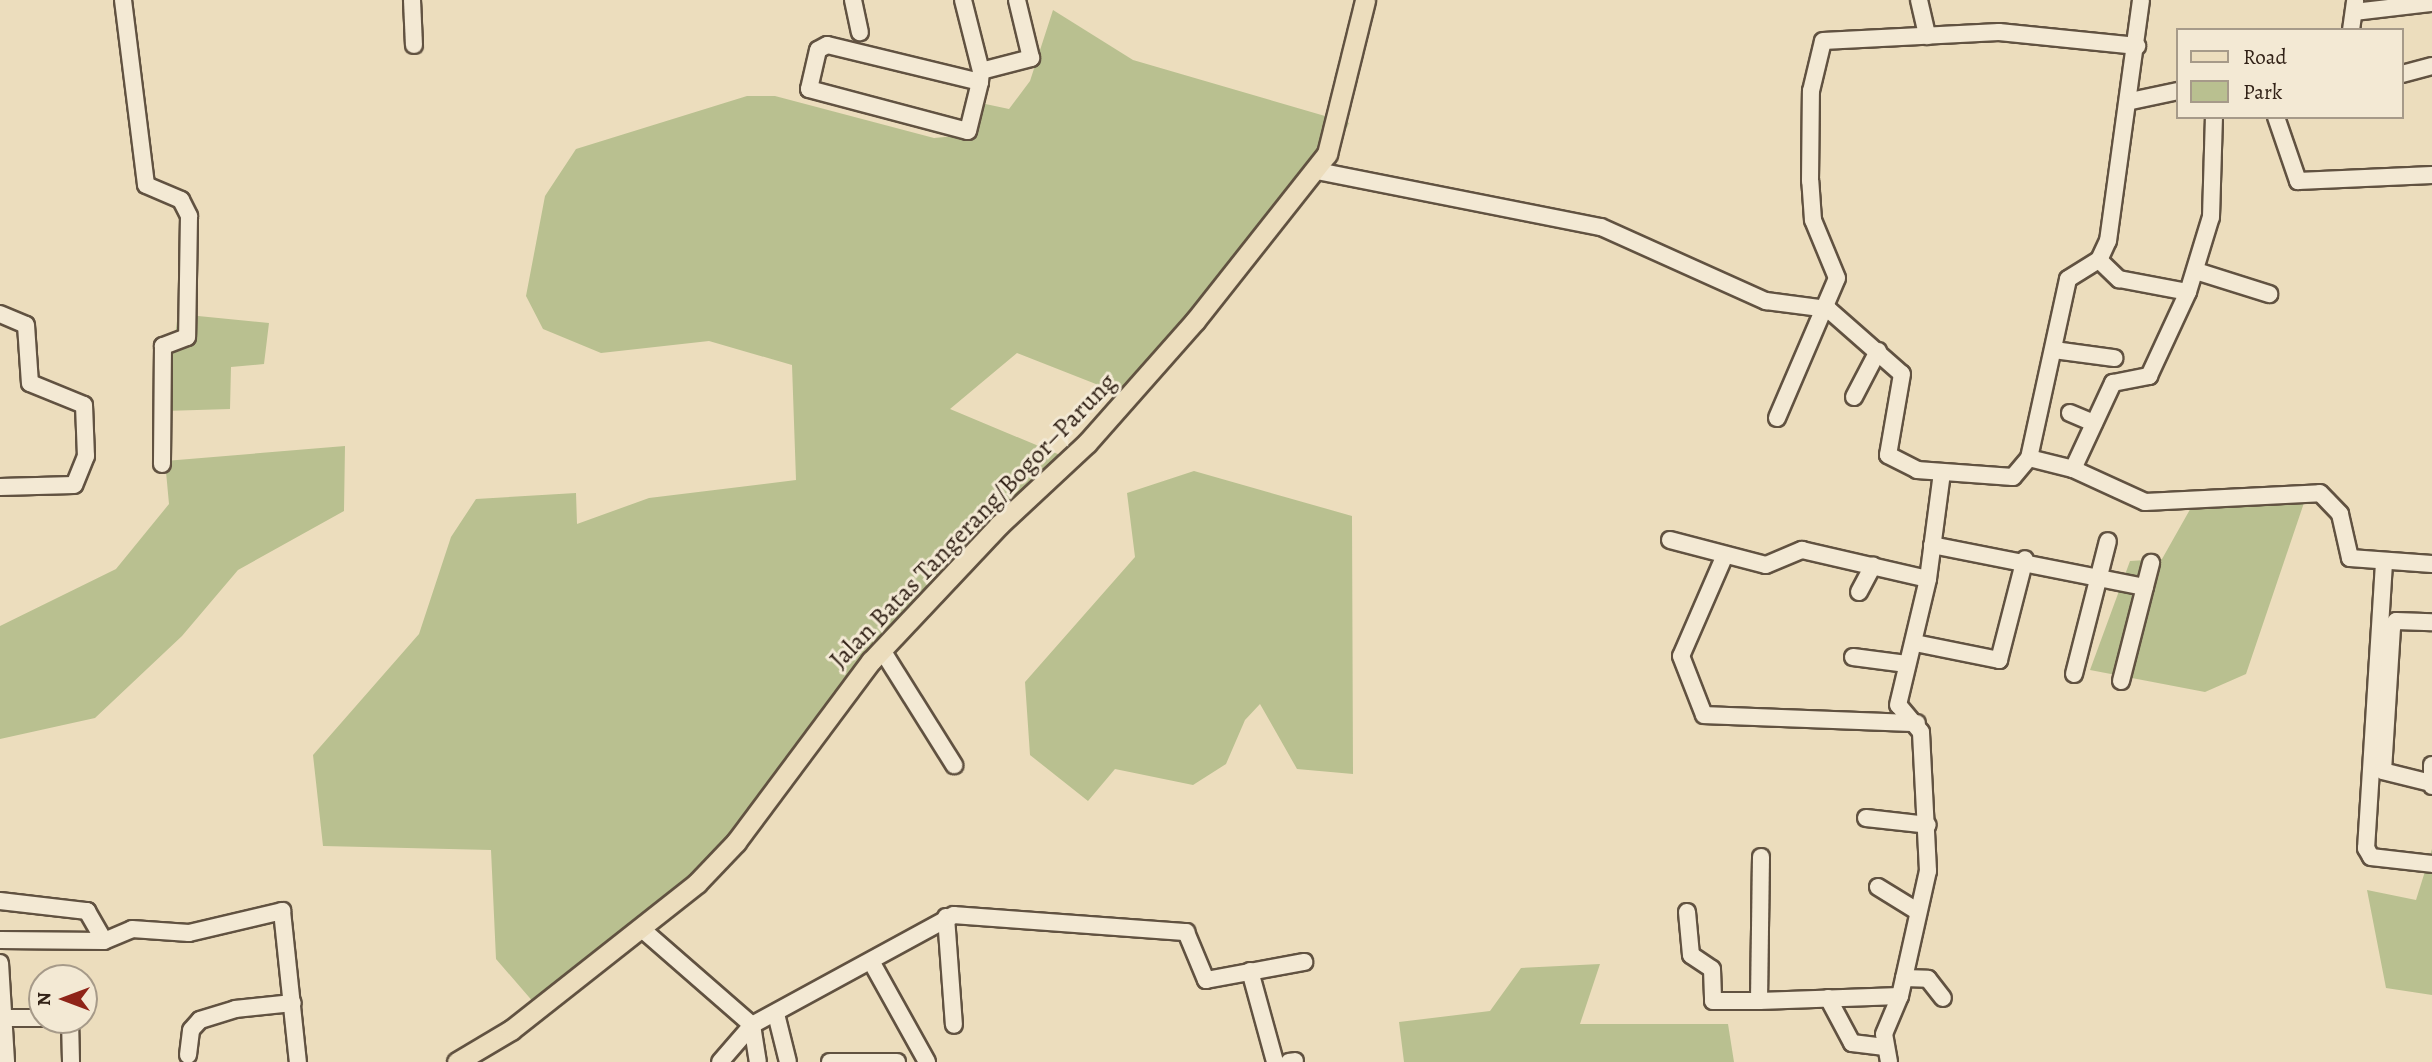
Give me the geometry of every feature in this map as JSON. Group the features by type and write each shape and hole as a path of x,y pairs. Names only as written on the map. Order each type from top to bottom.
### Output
{"main road":[{"name":"Jalan Batas Tangerang/Bogor–Parung","path":"457,1062 511,1030 643,930 736,842 882,650 999,525 1087,443 1317,171 1339,126 1365,0"}],"street":[{"path":"123,0 146,185 181,200 189,216 187,337 163,346 162,464"},
{"path":"412,0 414,45"},
{"path":"853,0 860,33"},
{"path":"963,0 980,76 966,131 809,89 818,50 827,45 980,76 1031,58 1017,0"},
{"path":"1919,0 1927,36"},
{"path":"1317,171 1601,227 1766,301 1828,309 1902,374 1888,455 1941,473 2012,477 2029,458 2067,279 2099,260 2108,241 2131,102 2141,0"},
{"path":"2351,28 2355,6 2432,3"},
{"path":"1777,418 1828,309 1835,265 1813,220 1810,181 1816,53 1830,38 1999,32 2137,46"},
{"path":"2404,74 2432,66"},
{"path":"2131,102 2176,91"},
{"path":"2073,469 2115,381 2150,376 2188,292 2196,271 2215,187 2214,119"},
{"path":"2277,119 2298,181 2432,175"},
{"path":"2099,260 2119,279 2188,292"},
{"path":"2196,271 2269,294"},
{"path":"0,314 26,325 30,383 84,405 86,456 74,485 0,487"},
{"path":"2054,350 2114,358"},
{"path":"1854,397 1878,351"},
{"path":"2070,413 2094,424"},
{"path":"2029,458 2073,469 2145,502 2326,495 2340,514 2350,558 2384,563 2432,564"},
{"path":"1828,998 1852,1043 1887,1055 1885,1027 1900,996 1917,911 1927,881 1928,825 1917,723 1898,705 1907,664 1915,643 1928,579 1941,473"},
{"path":"1670,540 1771,565 1801,550 1928,579"},
{"path":"2074,674 2108,541"},
{"path":"1932,545 2025,559 2145,587"},
{"path":"1725,555 1681,656 1704,715 1917,723"},
{"path":"1915,643 1999,660 2025,559"},
{"path":"2121,681 2151,563"},
{"path":"2384,563 2366,848 2371,857 2432,864"},
{"path":"1859,592 1873,566"},
{"path":"2432,622 2396,621 2392,627 2383,771 2431,785 2432,765"},
{"path":"882,650 954,765"},
{"path":"1853,657 1907,664"},
{"path":"1866,818 1928,825"},
{"path":"1759,1001 1761,856"},
{"path":"1878,887 1917,911"},
{"path":"0,901 87,911 104,941"},
{"path":"0,940 104,941 132,929 189,933 282,911 298,1062"},
{"path":"1687,912 1691,955 1711,966 1713,1001 1900,996"},
{"path":"946,917 954,1025"},
{"path":"720,1062 752,1025 872,963 946,917 1181,931 1191,937 1202,979 1304,962"},
{"path":"643,930 752,1025 758,1062"},
{"path":"0,963 6,1062"},
{"path":"872,963 928,1062"},
{"path":"1251,971 1275,1062"},
{"path":"1904,978 1928,979 1943,998"},
{"path":"188,1055 191,1030 200,1020 235,1009 293,1003"},
{"path":"776,1014 788,1062"},
{"path":"4,1018 28,1018"},
{"path":"70,1034 71,1062"},
{"path":"830,1062 897,1062"}],"green space":[{"path":"1053,10 1133,60 1349,123 1326,171 1134,399 1017,353 950,409 1065,457 836,701 765,811 541,1011 496,959 491,850 323,846 313,755 419,634 451,537 476,499 576,493 577,524 649,498 796,480 792,365 709,341 601,353 543,329 526,296 545,196 576,149 747,96 775,96 934,138 967,135 976,102 1009,109 1030,81"},
{"path":"178,314 269,323 264,364 231,367 230,409 164,411"},
{"path":"345,446 344,511 238,570 182,636 95,718 0,739 0,626 116,569 169,504 165,461"},
{"path":"1194,471 1352,516 1353,774 1297,769 1260,704 1245,720 1226,764 1193,785 1115,769 1088,801 1030,755 1025,682 1135,557 1127,493"},
{"path":"2201,490 2251,496 2308,491 2246,674 2205,692 2090,670 2130,561 2162,559"},
{"path":"2432,849 2432,995 2386,988 2367,890 2416,900"},
{"path":"1600,964 1580,1024 1728,1024 1734,1062 1404,1062 1399,1022 1490,1011 1521,968"}]}
